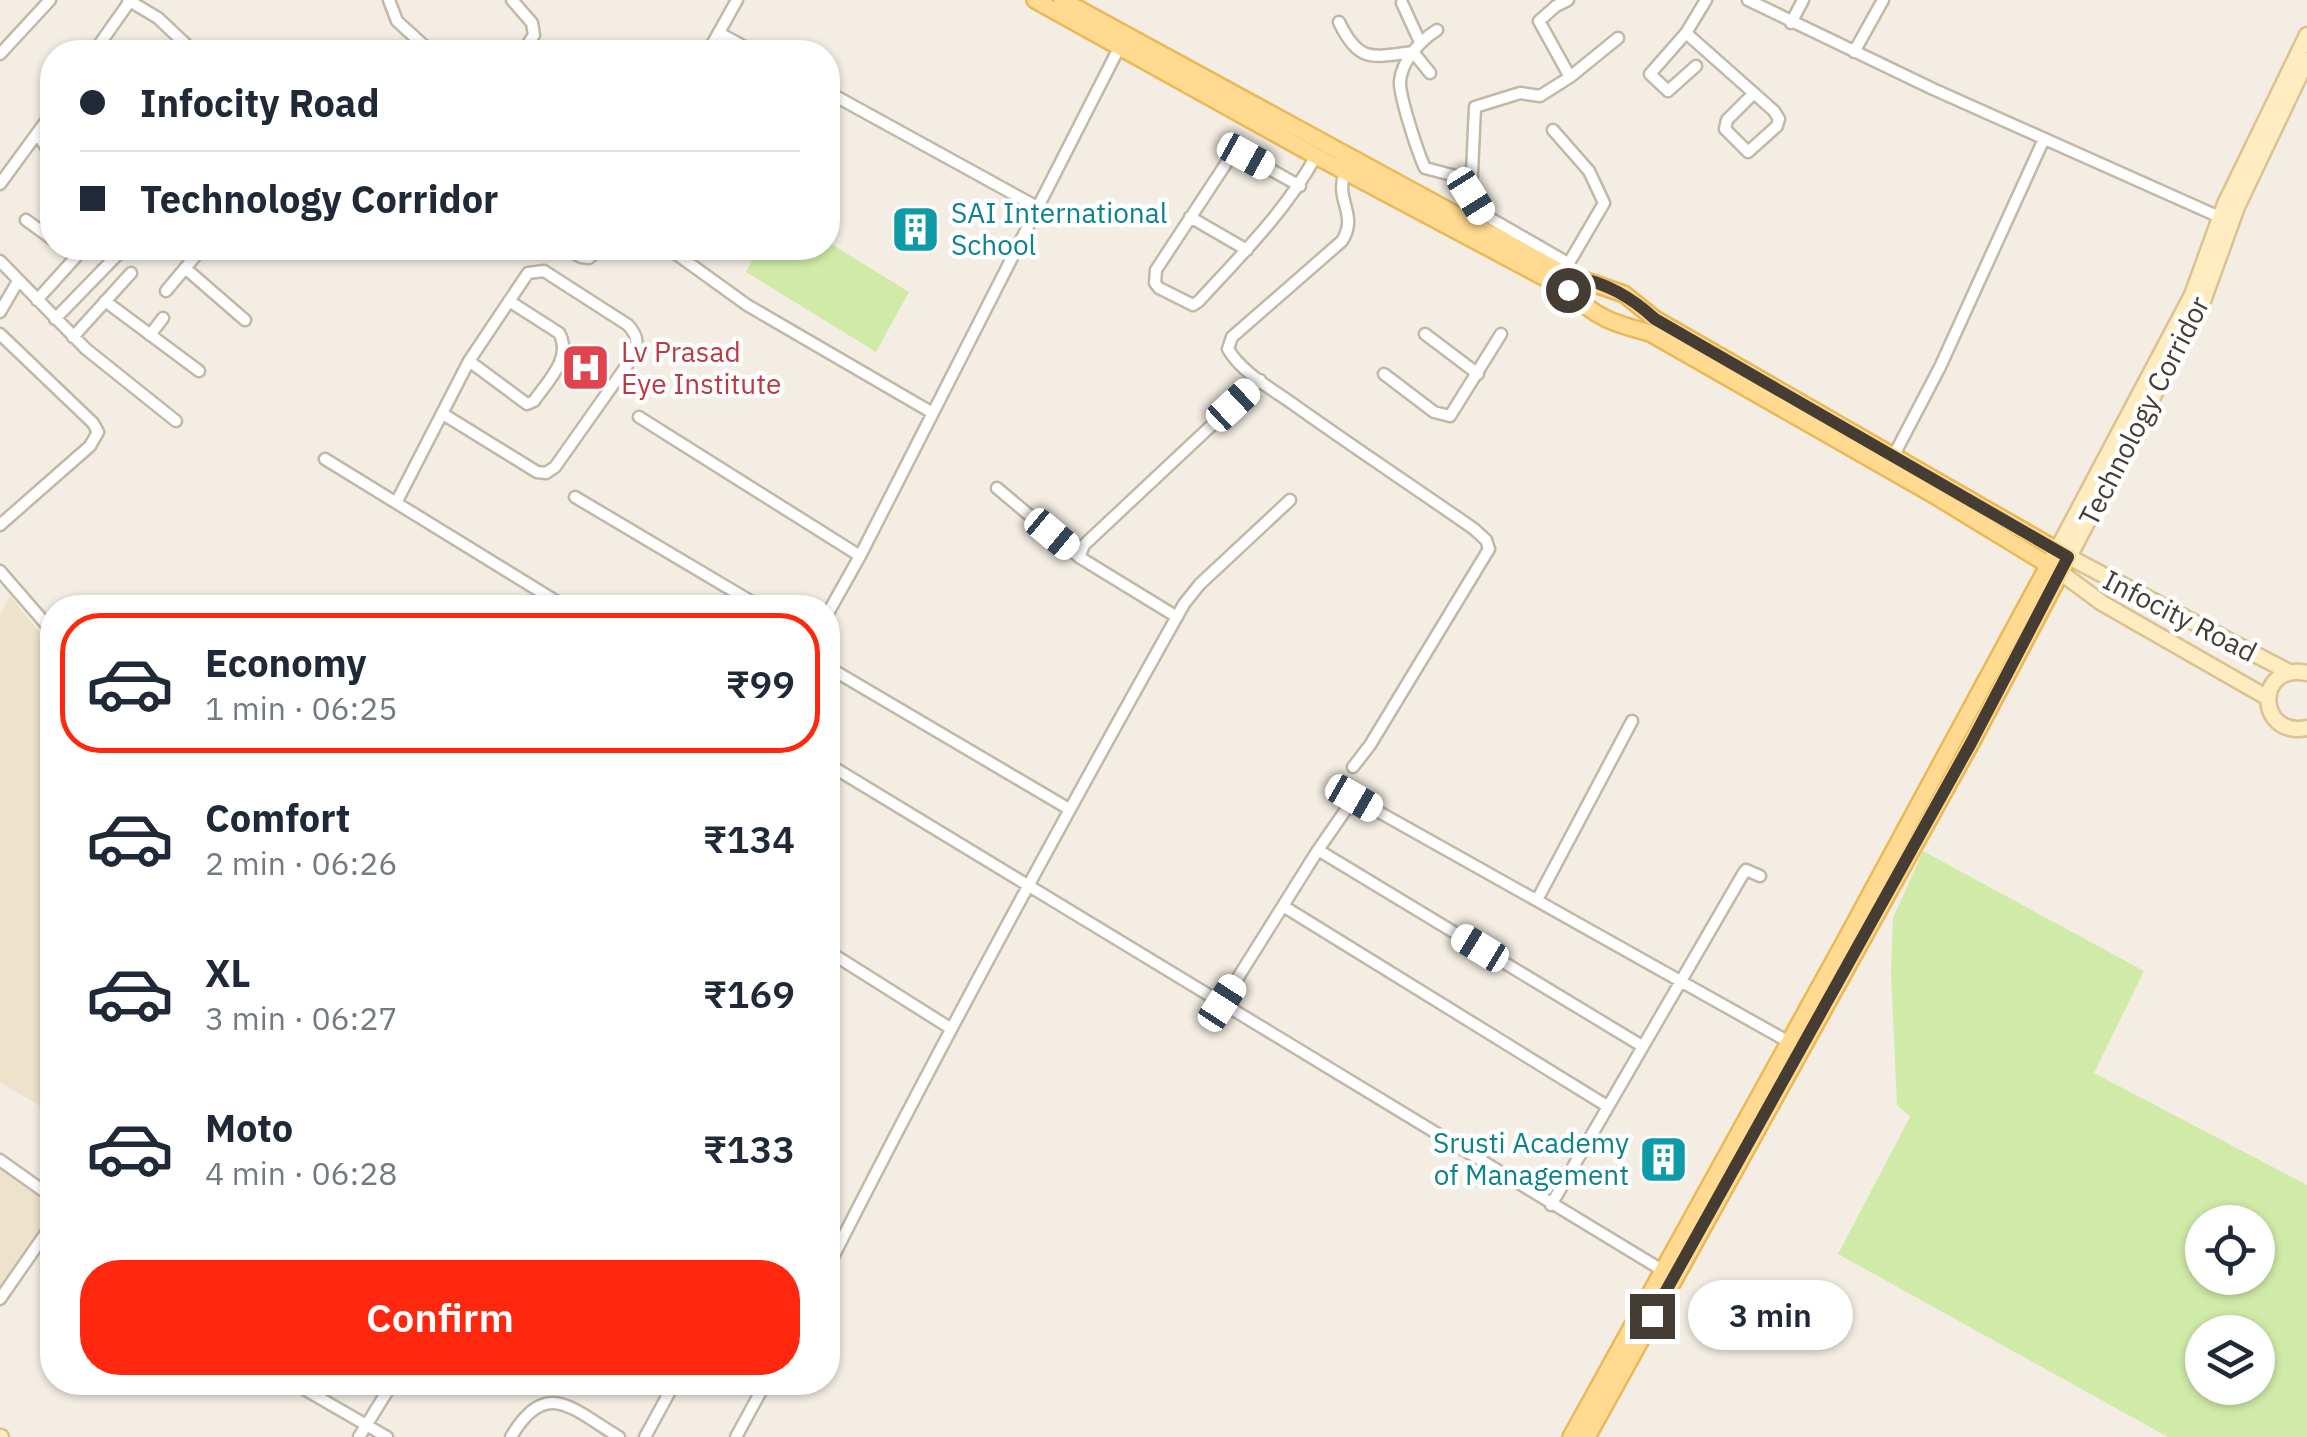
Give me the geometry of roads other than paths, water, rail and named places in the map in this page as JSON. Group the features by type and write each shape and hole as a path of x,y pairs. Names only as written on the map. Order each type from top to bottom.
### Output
{"main road":[{"name":"Infocity Road","path":"1035,0 1120,46 1198,81 1568,276 1598,317 1652,326 1894,455 2058,561"},
{"name":"Infocity Road","path":"1062,0 1345,172 1568,276 1591,280 1624,294 1652,326 2058,561"},
{"path":"1587,1437 1770,1090 1789,1042 2058,561"},
{"path":"1570,1437 1662,1270 1971,743 2058,561"}],"street":[{"path":"0,54 50,0"},
{"path":"389,0 397,21 418,40"},
{"path":"512,0 532,24 531,40"},
{"path":"715,40 737,0"},
{"path":"1568,0 1539,21 1570,77"},
{"path":"1696,66 1668,91 1650,74 1686,32 1706,0"},
{"path":"1748,0 1854,52 2227,220"},
{"path":"1791,23 1803,0"},
{"path":"1854,52 1883,0"},
{"path":"104,40 135,1 181,40"},
{"path":"1402,3 1419,40"},
{"path":"1339,22 1353,47 1366,56 1414,52"},
{"path":"1438,30 1419,40 1400,80 1425,168 1471,180"},
{"path":"1686,32 1754,93 1779,119 1778,126 1748,152 1725,129 1727,120 1754,93"},
{"path":"719,33 732,40"},
{"path":"2227,220 2244,163 2307,35"},
{"path":"1553,130 1589,171 1604,204 1568,276 1482,213 1471,196 1476,138 1473,116 1475,107 1520,93 1540,96 1618,38"},
{"path":"838,595 1120,46"},
{"path":"1414,52 1430,73"},
{"path":"2058,561 2307,60"},
{"path":"840,99 1037,207"},
{"path":"0,184 40,132"},
{"path":"1894,455 1947,353 2044,139"},
{"path":"1300,186 1246,156 1231,156 1156,270 1154,277 1159,288 1193,305 1273,223 1300,186 1316,156"},
{"path":"1345,172 1340,193 1350,219 1342,241 1228,342 1232,356 1365,456 1474,529 1489,548 1353,767"},
{"path":"1190,217 1246,250"},
{"path":"26,220 40,230"},
{"path":"0,260 73,337 176,421"},
{"path":"37,300 73,260"},
{"path":"55,319 112,260"},
{"path":"166,291 192,260"},
{"path":"685,260 747,305 931,412"},
{"path":"185,268 245,320"},
{"path":"397,501 469,361 528,274 544,271 636,333 638,345 632,358 546,473 537,472 443,414"},
{"path":"73,337 131,273"},
{"path":"0,312 18,280"},
{"path":"469,361 527,404 534,401 562,359 564,341 559,332 509,301"},
{"path":"105,302 199,371"},
{"path":"150,335 163,318"},
{"path":"0,334 98,432 90,446 0,525"},
{"path":"1424,334 1478,374"},
{"path":"1384,374 1444,417 1455,412 1501,334"},
{"path":"1079,557 1084,545 1260,380"},
{"path":"639,418 860,556"},
{"path":"326,459 546,595"},
{"path":"997,488 1079,557 1177,617"},
{"path":"575,496 740,595"},
{"path":"840,1243 1028,883 1177,617 1200,584 1290,500"},
{"name":"Infocity Road","path":"2058,561 2289,672"},
{"name":"Infocity Road","path":"2058,561 2102,604 2268,698 2276,721 2290,729 2307,728"},
{"path":"0,571 40,617"},
{"path":"2268,698 2274,682 2289,672 2307,673"},
{"path":"840,674 1069,808"},
{"path":"1537,900 1632,721"},
{"path":"840,771 1662,1270"},
{"path":"1222,1003 1354,798 1789,1042"},
{"path":"1318,850 1642,1046"},
{"path":"1552,1204 1743,874 1746,870 1760,876"},
{"path":"1284,906 1607,1106"},
{"path":"840,959 950,1028"},
{"path":"0,1160 40,1188"},
{"path":"0,1299 40,1241"},
{"path":"315,1395 387,1437"},
{"path":"359,1437 385,1395"},
{"path":"644,1437 668,1395"},
{"path":"736,1437 759,1395"},
{"path":"511,1437 532,1407 547,1401 568,1407 618,1437"}],"place":[{"name":"SAI International School","path":"916,229"},
{"name":"Lv Prasad Eye Institute","path":"586,368"},
{"name":"Srusti Academy of Management","path":"1664,1159"}]}
